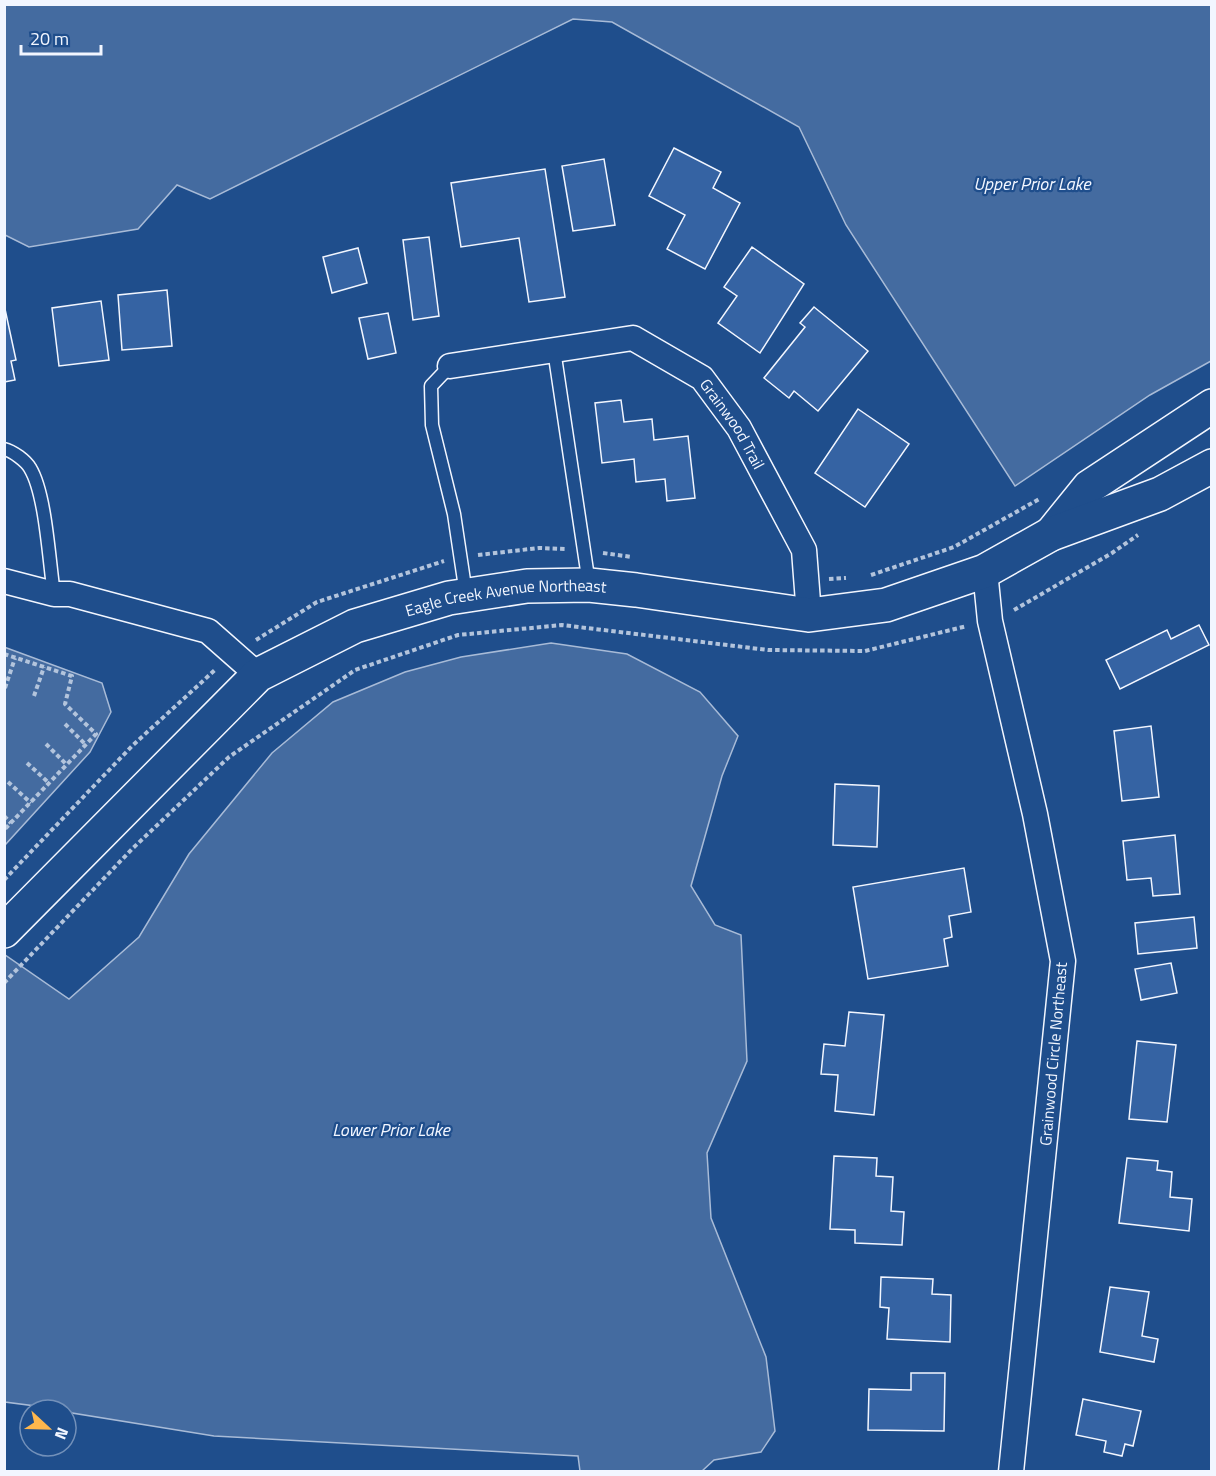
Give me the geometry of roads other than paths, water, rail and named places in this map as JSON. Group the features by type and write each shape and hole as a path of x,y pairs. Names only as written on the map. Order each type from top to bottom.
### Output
{"main road":[{"name":"Eagle Creek Avenue Northeast","path":"1051,534 1089,487 1212,406"},
{"name":"Eagle Creek Avenue Northeast","path":"4,931 258,675 355,626 448,598 467,597 527,586 589,585 809,615 886,604 984,571 1051,534 1160,494 1212,466"}],"street":[{"name":"Grainwood Trail","path":"450,366 633,338 702,378 739,428 804,550 809,615"},
{"name":"Grainwood Circle Northeast","path":"984,571 990,621 1035,814 1063,961 1011,1472"},
{"path":"4,581 54,594 70,594 208,631 258,675"}],"lane":[{"path":"554,350 589,585"},
{"path":"450,366 431,386 432,425 454,514 467,597"},
{"path":"4,449 11,450 30,467 39,492 54,594"}],"water":[{"name":"Upper Prior Lake","path":"4,5 1211,5 1211,361 1150,395 1015,486 846,225 799,127 612,22 573,19 210,199 177,185 138,229 29,247 5,235"},
{"name":"Lower Prior Lake","path":"551,643 627,654 700,692 738,736 722,776 691,886 715,925 741,935 747,1061 707,1153 711,1218 766,1357 775,1431 761,1452 714,1460 702,1471 580,1471 578,1456 214,1436 78,1414 78,1398 18,1398 18,1404 5,1402 5,955 69,999 139,937 189,854 272,753 333,702 405,672 461,657"},
{"path":"4,647 102,683 111,712 90,752 5,845"}]}
